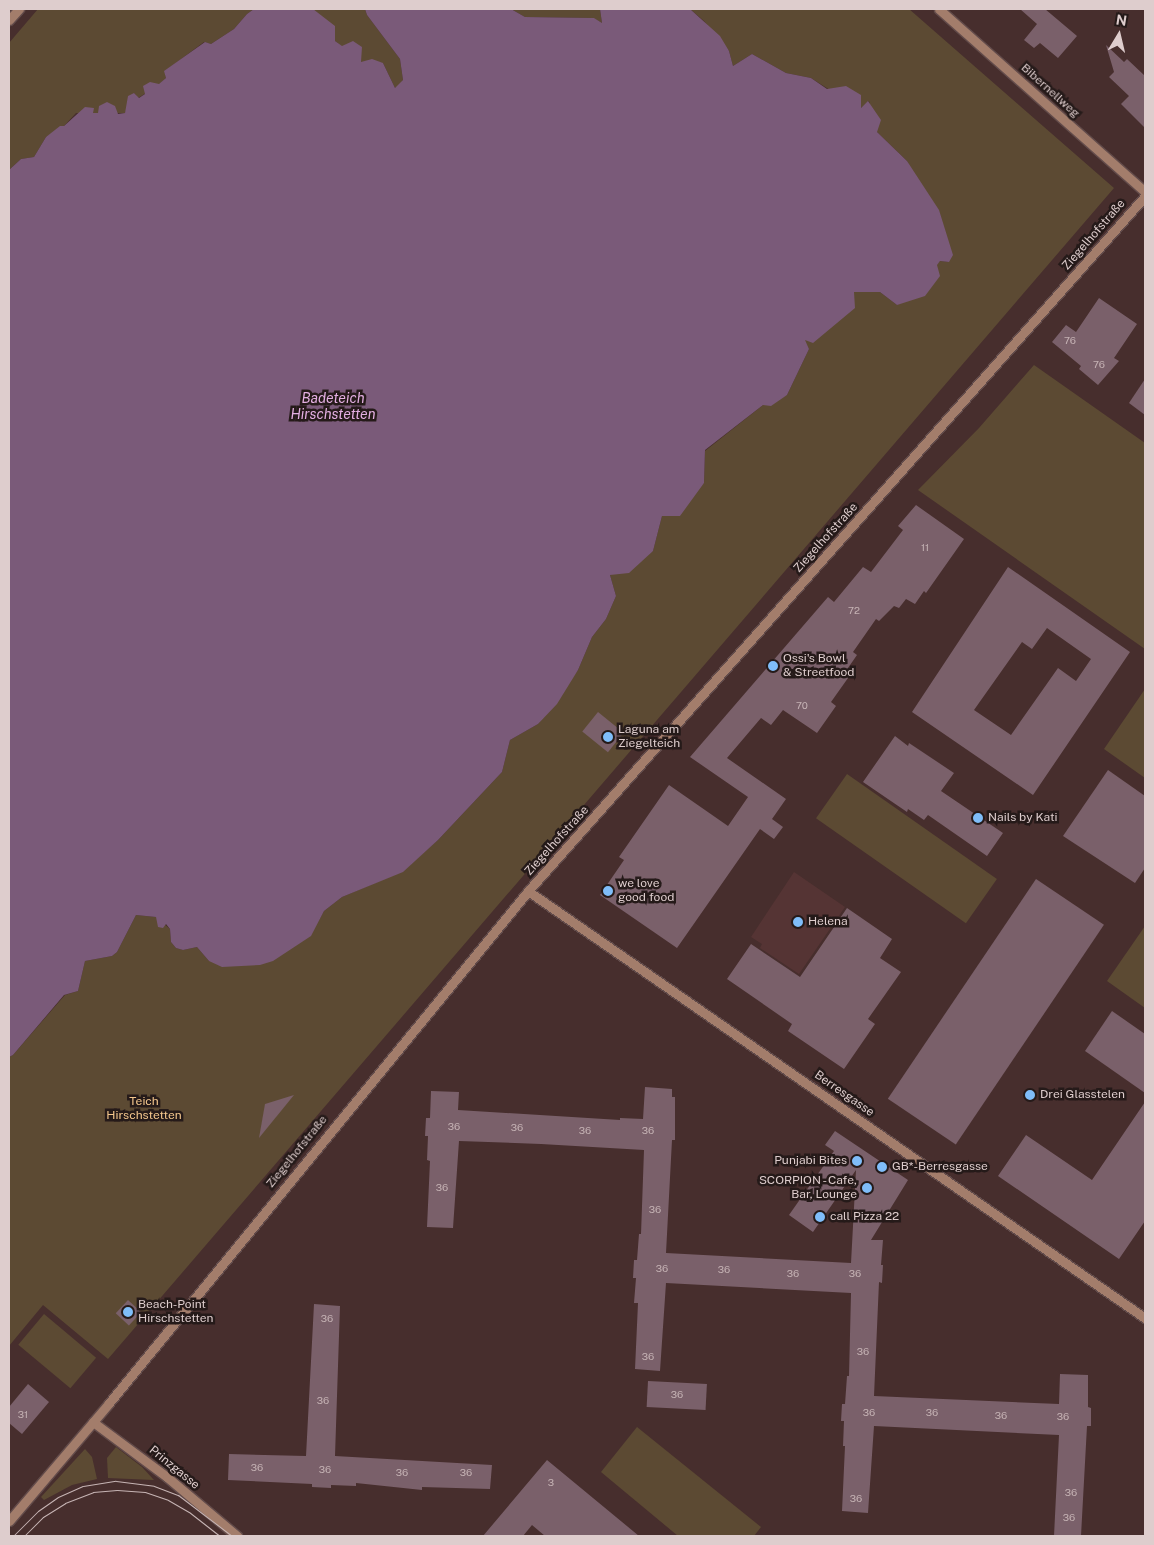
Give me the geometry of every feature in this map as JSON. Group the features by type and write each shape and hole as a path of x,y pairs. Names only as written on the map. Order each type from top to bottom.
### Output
{"street":[{"path":"9,20 19,9"},
{"name":"Bibernellweg","path":"939,9 1145,192"},
{"name":"Ziegelhofstraße","path":"9,1521 93,1422 528,891 1145,196"},
{"name":"Berresgasse","path":"528,891 1145,1318"},
{"name":"Prinzgasse","path":"93,1422 154,1466 237,1536"}],"shaded area":[{"name":"Helena","path":"794,872 845,907 799,974 760,948 762,944 751,937"}],"green space":[{"path":"38,9 254,9 234,29 211,44 204,42 165,71 166,78 159,85 138,98 134,93 125,113 76,113 64,126 46,137 34,157 21,159 9,170 9,43"},
{"path":"313,9 365,9 367,15 400,59 403,80 399,86 395,88 383,63 361,62 335,41"},
{"path":"511,9 600,9 602,23 593,18 525,17"},
{"name":"Teich Hirschstetten","path":"690,9 909,9 1114,188 108,1359 43,1305 9,1346 9,1057 13,1055 65,995 78,991 85,961 112,956 117,952 136,915 156,917 170,929 171,942 176,948 183,950 197,947 209,961 286,951 310,936 324,911 342,897 403,871 438,840 502,772 510,740 538,724 578,670 592,637 606,619 616,596 610,575 653,551 662,516 704,483 705,451 763,405 787,395 809,349 804,340 854,292 880,292 897,305 940,261 949,262 907,161 877,132 869,101 860,109 811,78 786,73 752,54 733,66 729,51 704,21"},
{"path":"1034,365 1145,443 1145,649 918,490 979,428"},
{"path":"1145,689 1145,778 1104,749"},
{"path":"847,774 997,879 966,923 816,818"},
{"path":"1145,926 1145,1008 1107,981"},
{"path":"44,1314 96,1358 70,1388 18,1345"},
{"path":"637,1427 761,1527 754,1536 678,1536 601,1472"},
{"path":"116,1447 142,1467 154,1480 108,1478 107,1458"},
{"path":"85,1449 92,1457 97,1479 72,1485 44,1500 41,1497"}],"water":[{"name":"Badeteich Hirschstetten","path":"254,9 313,9 335,26 335,41 342,46 353,41 362,47 361,62 372,59 383,63 395,88 403,80 400,59 367,15 365,9 511,9 525,17 594,18 602,23 600,9 690,9 720,36 729,51 733,66 752,54 786,73 811,78 827,89 846,86 861,95 861,108 868,101 881,120 877,132 907,161 939,210 953,255 949,262 940,261 937,265 940,276 925,296 897,305 880,292 854,292 855,308 813,343 805,340 809,349 787,395 771,406 763,405 705,450 704,483 680,516 662,516 653,551 629,573 610,575 616,596 606,619 592,637 578,670 557,704 538,724 510,740 502,772 438,840 403,872 342,897 324,911 311,936 273,961 260,965 222,967 209,961 197,947 183,950 176,948 171,942 170,929 166,924 163,928 158,927 156,917 136,915 117,952 112,956 85,961 78,991 64,995 13,1055 9,1057 9,170 21,159 34,157 46,137 60,126 64,126 85,107 94,108 93,113 98,113 99,106 107,102 115,106 118,114 125,113 128,96 134,93 139,98 145,94 143,86 150,82 159,84 166,78 164,71 205,42 211,44 234,29"}],"building":[{"path":"1020,9 1045,9 1077,36 1058,58 1040,43 1034,48 1024,40 1037,24"},
{"path":"1106,45 1124,62 1127,59 1145,76 1145,128 1121,104 1129,96 1109,77 1114,72"},
{"path":"1099,298 1137,324 1114,358 1119,361 1098,385 1079,369 1081,366 1052,342 1066,325 1076,332"},
{"path":"1145,379 1145,415 1129,403"},
{"path":"916,505 964,539 926,593 924,591 915,604 906,599 899,608 894,606 879,621 876,619 853,652 857,655 848,668 853,671 831,702 836,706 817,733 783,710 771,725 761,718 727,758 786,799 772,819 783,827 774,839 760,829 677,948 600,895 624,860 619,857 669,785 728,826 748,797 690,757 828,597 834,602 863,567 871,572 903,530 898,526"},
{"path":"1008,567 1130,652 1033,795 912,712","holes":["1047,628 1091,659 1076,681 1058,668 1011,735 974,710 1022,642 1032,649"]},
{"path":"598,712 624,733 608,752 582,731"},
{"path":"895,736 908,746 909,743 954,773 941,791 1003,833 987,856 928,815 924,820 908,809 907,812 863,782"},
{"path":"1108,770 1145,796 1145,868 1135,883 1063,836"},
{"path":"1036,879 1104,925 956,1145 888,1099"},
{"path":"847,908 892,939 880,958 901,972 868,1019 875,1024 844,1069 788,1031 792,1024 727,979 751,944 800,977"},
{"path":"1112,1011 1145,1034 1145,1093 1085,1051"},
{"path":"645,1087 672,1089 672,1097 675,1097 675,1140 672,1140 666,1253 851,1263 856,1170 813,1232 789,1215 834,1151 825,1145 835,1131 908,1180 871,1240 883,1240 882,1283 879,1282 874,1396 1059,1404 1060,1374 1088,1375 1088,1407 1091,1408 1091,1426 1087,1426 1081,1536 1054,1536 1059,1435 874,1426 868,1513 842,1511 845,1446 843,1446 844,1421 841,1421 842,1404 845,1404 847,1376 849,1376 851,1293 666,1283 660,1371 635,1369 638,1303 634,1303 636,1278 633,1278 634,1260 637,1260 639,1234 641,1234 644,1150 459,1141 453,1228 427,1227 430,1161 427,1160 428,1136 425,1136 426,1118 430,1118 431,1091 459,1092 458,1110 620,1120 620,1118 643,1119"},
{"path":"294,1095 259,1138 265,1104"},
{"path":"1145,1102 1145,1221 1119,1259 998,1176 1026,1135 1092,1180"},
{"name":"Beach-Point Hirschstetten","path":"128,1300 141,1312 129,1325 116,1313"},
{"path":"314,1304 340,1306 335,1456 492,1465 490,1489 422,1487 422,1490 356,1483 356,1486 331,1485 331,1488 312,1487 312,1484 228,1480 229,1454 306,1456"},
{"path":"648,1381 707,1384 706,1410 647,1407"},
{"path":"28,1384 49,1402 22,1434 9,1423 9,1407"},
{"path":"547,1460 639,1536 545,1536 532,1525 523,1536 483,1536"}],"tram line":[{"path":"13,1536 38,1511 58,1497 83,1486 116,1481 154,1486 178,1495 232,1536"},
{"path":"24,1536 43,1517 65,1503 93,1492 117,1490 145,1492 168,1500 189,1512 220,1536"}],"place":[{"name":"Ossi's Bowl & Streetfood","path":"773,666"},
{"name":"Laguna am Ziegelteich","path":"608,737"},
{"name":"Nails by Kati","path":"978,818"},
{"name":"we love good food","path":"608,891"},
{"name":"Helena","path":"798,922"},
{"name":"Drei Glasstelen","path":"1030,1095"},
{"name":"Punjabi Bites","path":"857,1161"},
{"name":"GB*-Berresgasse","path":"882,1167"},
{"name":"SCORPION - Cafe, Bar, Lounge","path":"867,1188"},
{"name":"call Pizza 22","path":"820,1217"},
{"name":"Beach-Point Hirschstetten","path":"128,1312"}]}
